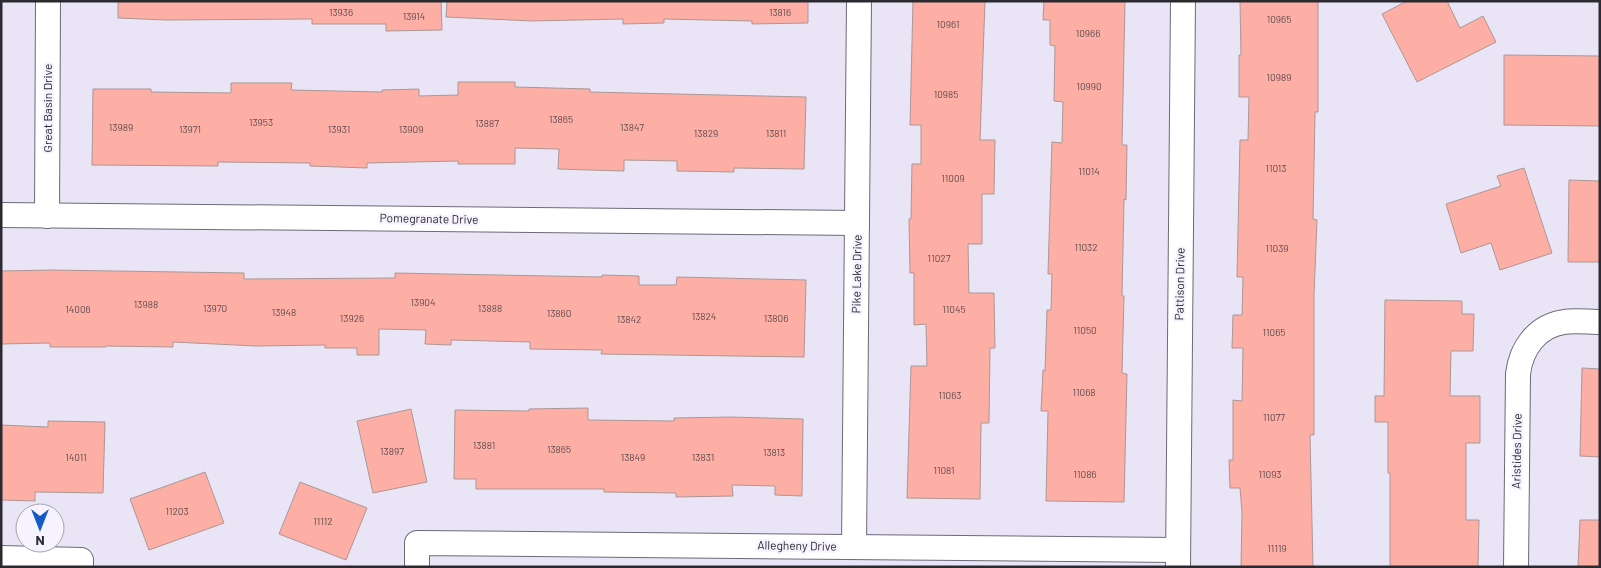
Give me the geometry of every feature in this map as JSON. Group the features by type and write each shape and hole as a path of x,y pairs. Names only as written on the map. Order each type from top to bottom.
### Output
{"street":[{"name":"Great Basin Drive","path":"47,216 48,1"},
{"name":"Pike Lake Drive","path":"854,547 859,1"},
{"name":"Pattison Drive","path":"1178,558 1183,1"},
{"name":"Pomegranate Drive","path":"1,215 857,223"},
{"name":"Aristides Drive","path":"1516,567 1518,374 1522,354 1540,331 1555,324 1565,322 1600,322"},
{"name":"Allegheny Drive","path":"417,567 417,543 854,547 1178,558"},
{"path":"1,558 81,563"}],"building":[{"path":"118,1 441,1 442,30 386,31 386,24 312,24 312,19 166,20 118,18"},
{"path":"447,1 808,1 808,23 752,24 752,21 664,19 664,23 623,24 623,19 532,21 446,17"},
{"path":"913,1 985,1 980,140 995,140 994,194 982,194 982,244 968,244 969,293 994,293 995,348 990,348 989,423 981,423 980,499 907,498 911,366 927,366 926,324 914,325 914,273 910,273 909,219 911,219 912,164 921,164 921,125 910,125"},
{"path":"1044,1 1125,1 1122,145 1127,145 1126,200 1124,199 1122,373 1127,374 1124,502 1046,501 1048,411 1041,411 1043,370 1045,371 1047,310 1051,310 1052,274 1048,274 1052,142 1062,143 1063,102 1054,101 1055,46 1050,45 1050,20 1043,20"},
{"path":"1240,1 1318,1 1318,112 1315,112 1313,219 1317,220 1314,295 1314,435 1310,435 1313,567 1241,567 1242,512 1240,488 1230,488 1229,460 1233,460 1233,400 1242,401 1243,348 1232,348 1233,315 1242,315 1243,277 1237,277 1240,140 1248,140 1249,97 1239,97 1239,55 1241,55"},
{"path":"1407,1 1447,1 1460,28 1483,16 1496,42 1417,82 1382,14"},
{"path":"1504,55 1600,56 1600,126 1504,125"},
{"path":"458,82 515,82 515,87 590,89 590,92 806,97 804,169 734,168 734,172 677,171 677,161 624,160 624,171 558,169 559,149 515,148 515,164 458,164 458,161 367,163 367,168 310,166 310,163 218,162 218,166 92,165 93,89 151,89 151,92 231,93 231,83 292,83 291,90 382,92 382,90 419,89 419,96 458,95"},
{"path":"1524,168 1552,253 1500,270 1491,243 1461,253 1446,204 1501,186 1497,176"},
{"path":"1569,180 1600,181 1600,262 1568,262"},
{"path":"1,271 244,273 244,279 395,278 395,273 602,277 602,275 639,276 639,285 676,285 677,277 806,280 804,357 601,354 602,350 530,349 530,342 451,340 451,345 425,344 426,330 379,329 379,355 357,355 357,348 325,348 325,345 256,346 173,342 173,347 50,347 50,343 1,344"},
{"path":"1385,300 1462,301 1462,314 1474,314 1473,351 1451,351 1450,396 1480,396 1480,443 1466,443 1466,520 1479,520 1478,567 1390,567 1388,422 1375,422 1375,396 1384,396"},
{"path":"1582,368 1600,369 1600,457 1580,456"},
{"path":"588,408 588,420 674,421 674,418 731,417 803,419 802,496 775,495 775,486 732,485 733,496 676,497 676,493 604,492 604,489 476,489 476,479 454,479 455,410 529,411 529,409"},
{"path":"411,409 427,482 373,493 357,421"},
{"path":"48,421 105,422 103,493 35,492 35,501 1,500 1,425 48,427"},
{"path":"205,472 224,523 149,550 130,499"},
{"path":"300,482 367,508 346,560 279,534"},
{"path":"1580,520 1600,520 1600,567 1578,567"}]}
